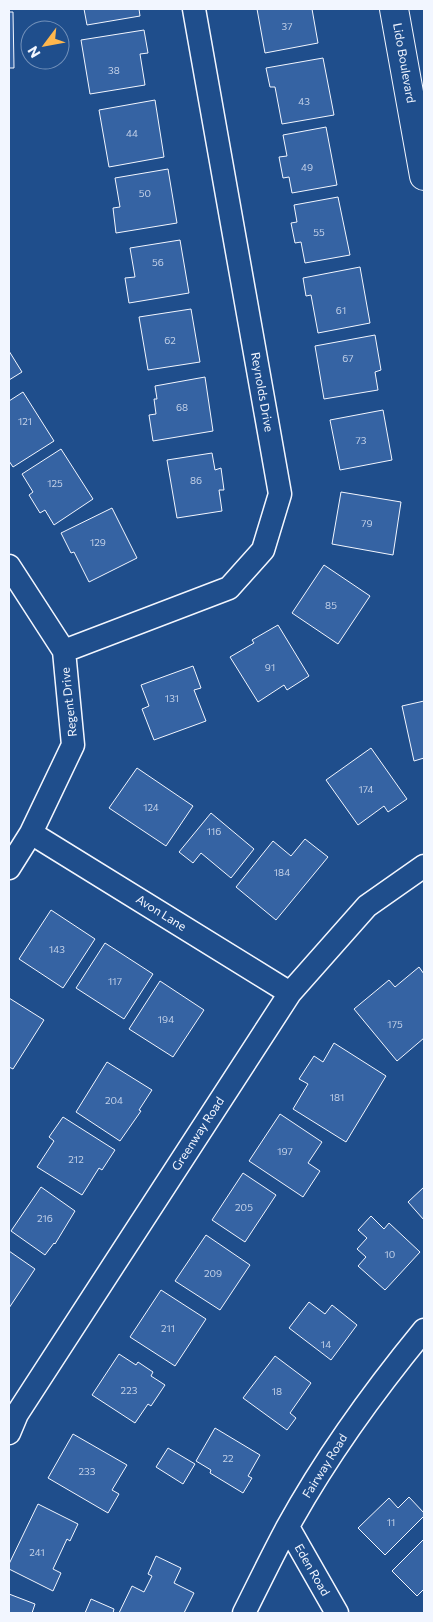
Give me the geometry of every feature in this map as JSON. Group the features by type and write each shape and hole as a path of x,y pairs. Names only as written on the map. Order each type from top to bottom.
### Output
{"highway":[{"name":"Lido Boulevard","path":"394,9 424,176"}],"street":[{"name":"Reynolds Drive","path":"64,651 229,588 263,550 280,494 194,9"},
{"name":"Regent Drive","path":"9,566 64,651 73,745 31,833 9,868"},
{"name":"Avon Lane","path":"31,833 290,993"},
{"name":"Greenway Road","path":"9,1433 17,1414 290,993 367,906 424,866"},
{"name":"Fairway Road","path":"244,1613 288,1527 338,1443 424,1330"},
{"name":"Eden Road","path":"288,1527 336,1613"}],"building":[{"path":"84,9 139,9 140,16 87,25"},
{"path":"257,9 312,9 318,43 265,53"},
{"path":"9,12 13,12 14,68 9,68"},
{"path":"144,30 148,53 140,54 145,85 90,94 81,40"},
{"path":"323,58 334,115 282,124 275,87 270,87 266,68"},
{"path":"155,100 164,157 109,167 99,110"},
{"path":"326,127 337,185 292,193 289,177 283,178 279,157 287,156 283,135"},
{"path":"168,169 177,223 116,233 113,208 120,207 115,178"},
{"path":"338,197 350,255 305,263 301,242 295,243 291,223 297,222 294,205"},
{"path":"180,240 189,293 129,303 125,278 135,277 130,248"},
{"path":"360,267 370,323 318,333 311,295 306,296 303,278"},
{"path":"191,309 200,362 148,370 139,317"},
{"path":"375,335 381,370 375,372 378,390 324,399 315,346"},
{"path":"9,351 22,372 9,380"},
{"path":"205,377 213,431 153,441 149,415 156,414 154,399 157,399 155,386"},
{"path":"23,392 54,441 13,467 9,461 9,401"},
{"path":"383,410 392,460 340,470 330,420"},
{"path":"61,449 93,499 54,525 45,510 40,513 29,495 33,492 22,474"},
{"path":"212,453 215,470 221,468 224,490 219,490 222,511 177,518 167,460"},
{"path":"341,492 401,502 393,555 332,544"},
{"path":"112,508 137,558 89,582 74,552 71,553 61,533"},
{"path":"324,565 370,596 338,644 292,613"},
{"path":"278,625 309,676 287,690 284,685 258,702 230,657 254,643 252,640"},
{"path":"193,666 201,688 194,690 206,721 154,740 142,709 149,706 141,685"},
{"path":"424,701 424,758 414,761 402,706"},
{"path":"371,748 407,799 388,812 384,806 358,825 326,780"},
{"path":"137,768 193,806 166,846 109,808"},
{"path":"211,813 254,849 231,878 201,853 193,863 179,852"},
{"path":"305,839 328,857 276,920 236,887 273,841 291,856"},
{"path":"51,910 95,939 63,988 19,959"},
{"path":"105,943 153,974 124,1019 76,988"},
{"path":"419,967 424,974 424,1038 397,1061 354,1009 389,980 395,987"},
{"path":"160,981 204,1010 173,1057 129,1029"},
{"path":"9,998 44,1020 13,1069 9,1067"},
{"path":"334,1043 386,1076 346,1142 293,1109 308,1084 299,1079 314,1056 323,1062"},
{"path":"107,1062 152,1090 139,1110 141,1111 120,1141 76,1112"},
{"path":"280,1114 322,1142 308,1163 320,1171 303,1197 249,1161"},
{"path":"63,1117 115,1150 102,1170 99,1168 82,1195 37,1167 54,1141 49,1137"},
{"path":"243,1173 276,1195 245,1242 212,1220"},
{"path":"41,1187 75,1211 55,1244 45,1255 11,1231"},
{"path":"424,1187 424,1220 408,1202"},
{"path":"371,1216 384,1229 389,1223 420,1252 385,1290 358,1266 366,1257 357,1249 367,1238 358,1230"},
{"path":"206,1235 250,1265 220,1310 175,1281"},
{"path":"9,1251 35,1269 9,1308"},
{"path":"161,1290 206,1319 175,1366 130,1337"},
{"path":"309,1302 325,1314 332,1305 357,1325 331,1360 289,1328"},
{"path":"119,1354 136,1365 138,1362 153,1372 151,1376 165,1385 151,1406 148,1404 135,1423 92,1395"},
{"path":"275,1356 311,1383 290,1413 296,1418 287,1430 243,1398"},
{"path":"215,1428 260,1455 248,1476 252,1478 243,1493 210,1473 211,1470 196,1461"},
{"path":"73,1434 127,1465 112,1490 119,1494 108,1513 48,1478"},
{"path":"168,1448 195,1464 183,1484 156,1467"},
{"path":"409,1497 424,1513 424,1516 385,1555 358,1528 389,1498 398,1508"},
{"path":"38,1504 78,1524 70,1541 67,1539 53,1569 61,1573 53,1591 9,1569 9,1564"},
{"path":"424,1539 424,1589 417,1596 392,1571"},
{"path":"156,1556 181,1568 174,1583 194,1593 184,1613 119,1613 132,1586 144,1592 152,1576 148,1574"},
{"path":"9,1594 35,1604 32,1613 9,1613"},
{"path":"91,1599 114,1609 113,1613 85,1613"}]}
